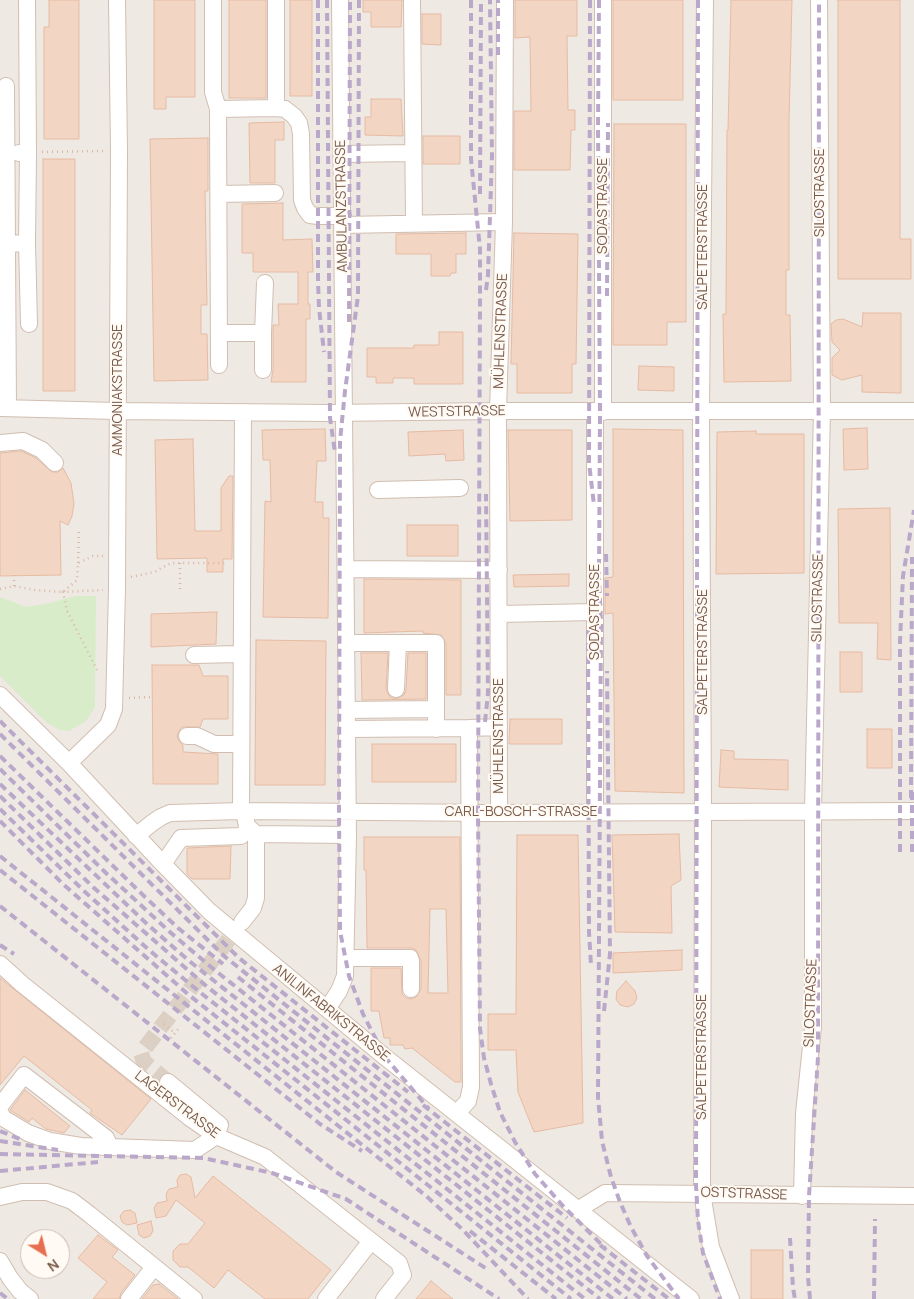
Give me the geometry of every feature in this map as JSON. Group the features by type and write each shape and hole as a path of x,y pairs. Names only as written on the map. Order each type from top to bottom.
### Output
{"street":[{"path":"27,0 27,243 30,324"},
{"name":"AMMONIAKSTRASSE","path":"69,763 108,725 114,709 117,583 119,151 117,0"},
{"path":"213,0 213,92 218,109 219,364"},
{"path":"276,0 276,108"},
{"name":"AMBULANZSTRASSE","path":"327,1010 344,982 348,835 340,0"},
{"path":"412,0 414,224"},
{"name":"MÜHLENSTRASSE","path":"499,812 498,411 504,222 505,0"},
{"name":"SODASTRASSE","path":"595,812 595,612 603,0"},
{"name":"SALPETERSTRASSE","path":"705,0 702,412 702,1193 711,1248 731,1299"},
{"name":"SILOSTRASSE","path":"802,1196 804,1113 813,1028 813,810 822,411 819,0"},
{"path":"4,408 7,153 3,86 28,86"},
{"path":"218,109 276,108 285,110 294,116 300,123 302,200 304,208 310,215 343,220 414,224 504,222"},
{"path":"7,153 28,153"},
{"path":"342,154 413,153"},
{"path":"219,194 275,193"},
{"path":"7,244 27,243"},
{"path":"263,370 265,283"},
{"path":"219,333 263,334"},
{"name":"WESTSTRASSE","path":"4,408 117,412 345,413 914,411"},
{"path":"242,922 253,908 256,898 253,832 245,823 243,811 241,744 243,412"},
{"path":"0,443 23,441 42,450 55,463"},
{"path":"378,490 460,488"},
{"path":"346,568 499,570"},
{"path":"499,614 595,612"},
{"path":"346,643 436,643 436,728"},
{"path":"396,689 398,643"},
{"path":"194,655 241,654"},
{"name":"ANILINFABRIKSTRASSE","path":"0,695 69,763 209,911 327,1010 691,1299"},
{"path":"347,710 436,709"},
{"path":"347,729 499,727"},
{"path":"457,1113 468,1101 471,1087 469,728"},
{"path":"187,736 197,736 214,744 241,744"},
{"name":"CARL-BOSCH-STRASSE","path":"136,836 152,823 170,813 243,811 914,811"},
{"path":"163,864 181,838 241,836 253,832 348,835"},
{"path":"346,958 410,958 411,989"},
{"name":"LAGERSTRASSE","path":"0,964 22,984 183,1112 216,1136 264,1157 399,1263 403,1275 384,1299"},
{"path":"0,1106 24,1075 106,1138 110,1147"},
{"path":"0,1112 3,1118 28,1133 50,1142 81,1146 195,1150 216,1136 220,1125 168,1082"},
{"path":"0,1197 22,1192 47,1192 72,1201 194,1299"},
{"name":"OSTSTRASSE","path":"579,1209 605,1193 914,1196"},
{"path":"326,1299 371,1241"},
{"path":"0,1261 15,1284 30,1299"},
{"path":"129,1299 154,1267"}],"path":[{"path":"49,152 119,151"},
{"path":"64,592 77,580 79,530"},
{"path":"78,563 93,556 117,556"},
{"path":"0,589 14,586 34,590 64,592 117,583 154,572 171,563 242,563"},
{"path":"180,563 180,593"},
{"path":"14,575 14,586"},
{"path":"64,592 67,611 97,670"},
{"path":"142,697 152,697"},
{"path":"164,1024 175,1033"},
{"path":"171,1038 179,1028"}],"shaded area":[{"path":"0,0 914,0 914,1299 0,1299"}],"green space":[{"path":"74,596 96,596 95,707 86,721 69,731 60,730 47,723 0,676 0,597 26,607"}],"building":[{"path":"49,0 79,0 79,139 44,139 44,27 49,27"},
{"path":"154,0 195,0 195,97 166,97 166,109 154,109"},
{"path":"229,0 266,0 266,98 229,98"},
{"path":"290,0 312,0 312,96 290,96"},
{"path":"363,0 402,0 401,27 371,27 371,12 363,12"},
{"path":"515,0 577,0 577,36 567,36 568,110 575,110 575,130 571,130 570,170 514,170 514,111 531,111 530,37 515,38"},
{"path":"613,0 683,0 683,100 613,100"},
{"path":"731,0 792,0 789,120 789,270 786,270 786,315 790,315 791,381 724,382 723,314 726,314 727,130"},
{"path":"838,0 900,0 900,239 911,239 911,279 838,279"},
{"path":"422,14 441,14 441,45 422,44"},
{"path":"371,99 401,99 403,136 365,135 365,117 371,117"},
{"path":"284,122 284,140 275,140 275,183 250,183 249,123"},
{"path":"614,124 686,124 686,322 667,322 667,345 613,345"},
{"path":"423,136 460,136 460,164 423,164"},
{"path":"208,138 208,191 205,191 207,305 201,305 201,334 207,334 208,380 154,381 150,139"},
{"path":"43,159 75,159 75,391 43,391"},
{"path":"283,203 283,240 312,239 313,272 308,272 310,319 306,319 306,382 271,382 273,370 273,325 279,325 278,304 298,304 298,272 253,272 253,253 242,253 242,204"},
{"path":"466,233 466,254 456,254 456,273 451,273 450,276 431,276 431,254 396,254 396,234"},
{"path":"514,233 578,234 576,364 572,364 572,393 517,393 517,364 511,364"},
{"path":"863,313 901,313 901,393 862,392 862,375 842,380 832,375 832,358 840,350 832,342 831,324 836,320 843,319 862,327"},
{"path":"439,332 463,332 463,384 414,384 414,378 393,378 393,383 376,383 376,377 367,377 367,348 414,348 414,345 439,345"},
{"path":"639,366 674,367 674,391 638,390"},
{"path":"867,428 868,469 844,470 843,429"},
{"path":"325,429 326,461 317,461 315,502 323,502 323,518 329,518 328,618 263,617 265,501 271,502 270,460 263,460 262,430"},
{"path":"613,429 683,430 684,793 615,791 613,613 605,614 605,578 613,577"},
{"path":"463,430 464,460 446,461 445,454 409,456 408,432"},
{"path":"508,430 572,430 572,520 510,521"},
{"path":"756,431 756,434 804,434 804,573 716,574 717,432"},
{"path":"193,439 195,531 221,531 221,488 229,476 233,476 232,559 223,559 223,572 207,572 207,558 157,559 155,440"},
{"path":"21,451 36,458 52,472 58,472 63,468 71,483 74,504 72,516 68,525 60,521 61,575 0,576 0,453"},
{"path":"890,508 891,660 877,659 878,623 839,623 838,509"},
{"path":"407,525 458,525 458,556 407,556"},
{"path":"569,574 569,586 514,587 513,575"},
{"path":"364,579 461,580 461,695 446,695 446,643 441,635 423,633 423,631 364,633"},
{"path":"217,612 216,644 151,647 151,614"},
{"path":"256,640 326,641 325,785 255,785"},
{"path":"840,652 862,652 862,692 840,692"},
{"path":"361,653 388,653 386,689 390,697 396,699 404,695 406,690 408,653 426,653 426,699 362,700"},
{"path":"152,665 199,665 203,676 228,676 228,719 203,719 200,727 182,727 177,736 183,745 183,752 218,754 218,784 153,784"},
{"path":"510,719 562,719 562,744 509,744"},
{"path":"867,729 892,729 892,768 867,768"},
{"path":"372,744 456,744 456,782 372,782"},
{"path":"721,750 734,751 734,759 788,760 788,790 719,787"},
{"path":"679,834 681,880 671,886 672,933 615,932 612,835"},
{"path":"517,835 578,835 583,1123 534,1132 518,1092 516,1050 488,1050 488,1014 516,1014"},
{"path":"364,837 460,837 461,1082 455,1082 412,1048 405,1049 403,1045 390,1045 390,1038 384,1038 379,1011 371,1011 371,968 401,968 402,994 406,998 411,999 416,997 421,989 421,961 416,950 411,948 367,948 366,870 364,870","holes":["430,909 446,909 448,993 428,993"]},
{"path":"231,846 230,879 192,879 187,874 187,848"},
{"path":"682,950 682,970 613,973 613,953"},
{"path":"0,978 151,1099 122,1135 90,1113 92,1110 24,1056 0,1085"},
{"path":"626,981 635,991 637,998 634,1004 628,1007 620,1005 616,999 617,991"},
{"path":"25,1090 70,1126 64,1133 46,1129 32,1118 29,1122 10,1110"},
{"path":"186,1174 191,1177 195,1198 213,1176 331,1270 308,1299 265,1299 228,1270 214,1288 188,1267 180,1267 173,1260 173,1251 180,1244 188,1244 205,1223 176,1200 166,1216 156,1218 154,1208 157,1203 167,1201 166,1194 169,1189 178,1187 177,1180 180,1175"},
{"path":"130,1210 135,1213 137,1223 127,1225 122,1222 120,1216 124,1211"},
{"path":"151,1221 153,1231 150,1236 144,1238 139,1235 137,1225"},
{"path":"98,1235 118,1250 112,1257 135,1275 121,1293 119,1299 93,1299 107,1282 78,1258"},
{"path":"751,1250 783,1250 783,1299 751,1299"},
{"path":"431,1281 453,1299 416,1299"},
{"path":"159,1284 178,1299 142,1299 153,1285"}],"tunnel":[{"path":"168,1082 144,1062 141,1053 242,922"}],"railway":[{"path":"318,0 318,281 324,352"},
{"path":"327,0 330,418 335,452"},
{"path":"349,322 350,0"},
{"path":"359,0 358,296 340,441 340,931 349,976 363,1014 385,1057 429,1109"},
{"path":"471,0 471,159 480,249 478,812 480,1029 484,1058 491,1084 500,1112 515,1142 535,1174 563,1206 605,1248"},
{"path":"480,194 481,0"},
{"path":"486,290 492,156 490,0"},
{"path":"498,0 498,55"},
{"path":"590,0 589,463 594,505"},
{"path":"599,0 599,578 601,622 598,1097 602,1141 611,1177 620,1202 647,1256 679,1299"},
{"path":"698,0 696,1185 698,1221 703,1253 720,1299"},
{"path":"810,1299 808,1277 809,1196 818,1057 819,0"},
{"path":"607,296 608,123"},
{"path":"485,722 488,693 486,494"},
{"path":"900,852 900,641 903,576 914,510"},
{"path":"606,554 607,596"},
{"path":"911,798 912,557"},
{"path":"588,630 589,932 591,965"},
{"path":"604,1011 610,954 607,671"},
{"path":"0,721 239,958 408,1092"},
{"path":"0,734 224,956 655,1299"},
{"path":"0,756 178,928 223,964"},
{"path":"0,769 106,873 211,967 627,1299"},
{"path":"0,784 147,924 188,960 613,1299"},
{"path":"912,791 912,852"},
{"path":"0,796 93,887 205,985 600,1299"},
{"path":"0,809 84,891 149,950 585,1299"},
{"path":"0,821 64,885 189,995 571,1299"},
{"path":"0,856 425,1195 462,1229 528,1299"},
{"path":"0,870 320,1124 362,1151"},
{"path":"0,906 336,1172 487,1269"},
{"path":"0,945 14,954"},
{"path":"238,977 641,1299"},
{"path":"423,1105 567,1218"},
{"path":"0,1131 20,1139"},
{"path":"0,1141 58,1150"},
{"path":"0,1154 203,1158 272,1173 346,1199 499,1299"},
{"path":"0,1171 98,1162"},
{"path":"874,1299 875,1219"},
{"path":"470,1231 556,1299"},
{"path":"790,1238 795,1299"},
{"path":"600,1245 669,1299"},
{"path":"0,1293 8,1299"}]}
